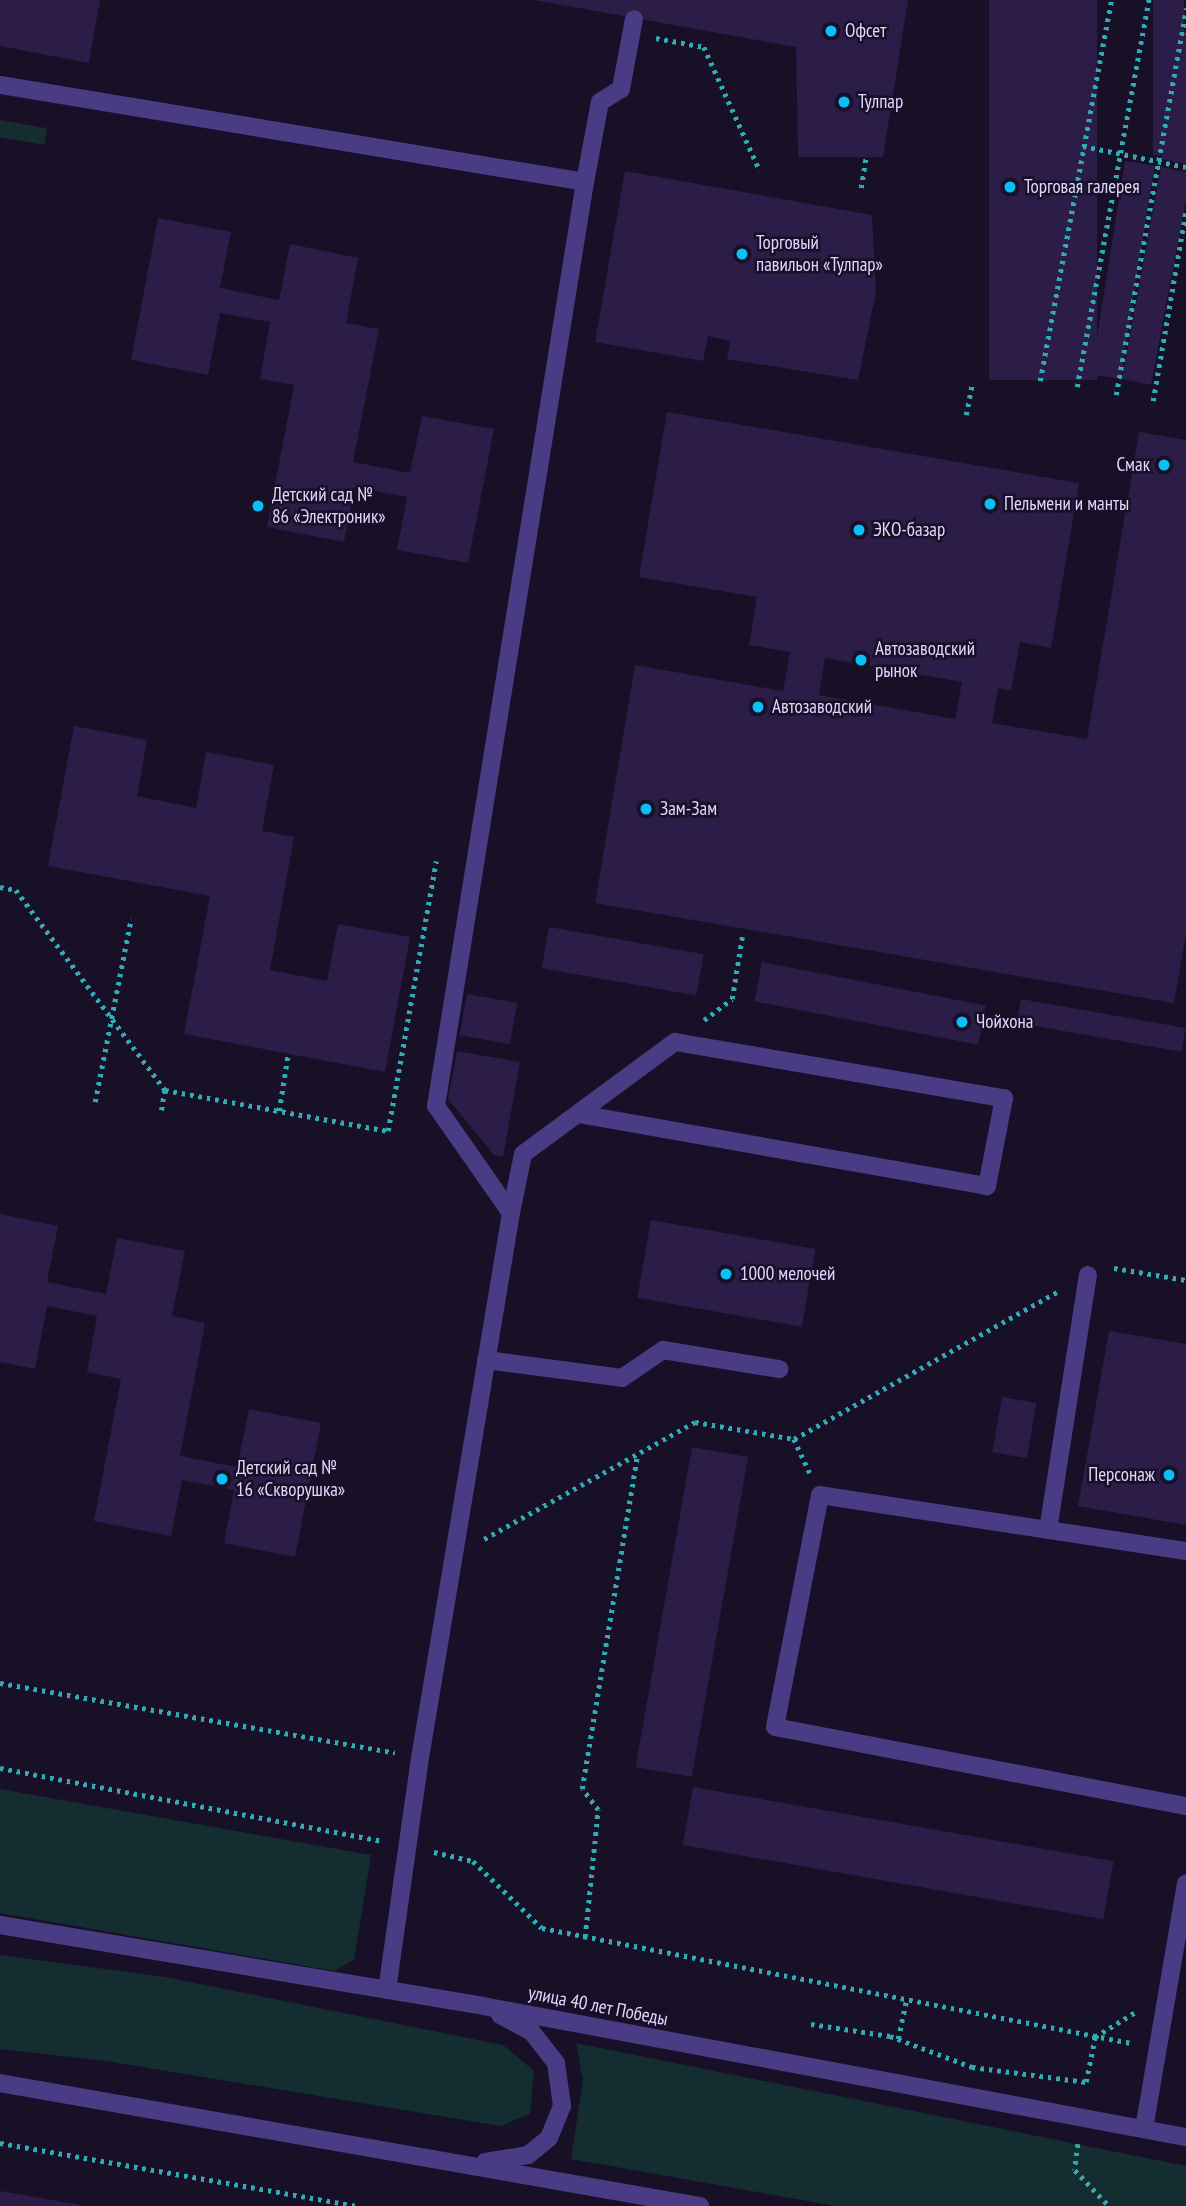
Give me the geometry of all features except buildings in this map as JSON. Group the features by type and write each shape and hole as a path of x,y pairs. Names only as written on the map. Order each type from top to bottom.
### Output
{"street":[{"path":"511,1213 436,1106 480,775 585,182 600,102 621,89 633,26"},
{"path":"0,85 585,182"},
{"path":"387,1990 420,1758 523,1154 676,1042 1004,1098 987,1186 578,1114"},
{"path":"1048,1530 1088,1275"},
{"path":"486,1360 622,1378 663,1350 779,1369"},
{"path":"1186,1551 820,1495 775,1727 1186,1807"},
{"path":"1144,2129 1186,1884"},
{"name":"улица 40 лет Победы","path":"0,1925 483,2006 1186,2137"},
{"path":"471,2165 528,2155 549,2138 562,2106 556,2063 532,2032 483,2006"},
{"path":"0,2083 700,2206"}],"path":[{"path":"1040,381 1111,0"},
{"path":"1077,387 1149,0"},
{"path":"1116,395 1186,8"},
{"path":"633,26 704,47 760,171"},
{"path":"1083,146 1186,167"},
{"path":"861,188 866,157"},
{"path":"1153,401 1186,210"},
{"path":"966,415 972,383"},
{"path":"0,887 16,890 165,1090 388,1131 436,861"},
{"path":"95,1102 131,919"},
{"path":"676,1042 732,999 742,937"},
{"path":"279,1111 288,1054"},
{"path":"161,1114 165,1090"},
{"path":"453,1556 695,1422 794,1439 1104,1266 1186,1280"},
{"path":"794,1439 820,1495"},
{"path":"585,1937 598,1810 582,1789 638,1454"},
{"path":"0,1683 420,1758"},
{"path":"0,1768 473,1861 542,1928 1158,2048"},
{"path":"811,2024 898,2039 972,2067 1086,2082 1095,2037 1167,1993"},
{"path":"898,2039 906,2000"},
{"path":"0,2143 356,2206"},
{"path":"1078,2144 1075,2171 1109,2206"}],"green space":[{"path":"0,120 47,128 44,145 0,137"},
{"path":"0,1789 371,1855 354,1960 334,1971 0,1913"},
{"path":"0,1955 165,1977 503,2045 534,2071 530,2114 501,2126 106,2061 0,2049"},
{"path":"576,2043 1186,2166 1186,2206 835,2206 571,2159 583,2080"}],"place":[{"name":"Офсет","path":"831,31"},
{"name":"Тулпар","path":"844,102"},
{"name":"Торговая галерея","path":"1010,187"},
{"name":"Торговый павильон «Тулпар»","path":"742,254"},
{"name":"Смак","path":"1164,465"},
{"name":"Пельмени и манты","path":"990,504"},
{"name":"Детский сад № 86 «Электроник»","path":"258,506"},
{"name":"ЭКО-базар","path":"859,530"},
{"name":"Автозаводский рынок","path":"861,660"},
{"name":"Автозаводский","path":"758,707"},
{"name":"Зам-Зам","path":"646,809"},
{"name":"Чойхона","path":"962,1022"},
{"name":"1000 мелочей","path":"726,1274"},
{"name":"Персонаж","path":"1169,1475"},
{"name":"Детский сад № 16 «Скворушка»","path":"222,1479"}]}
